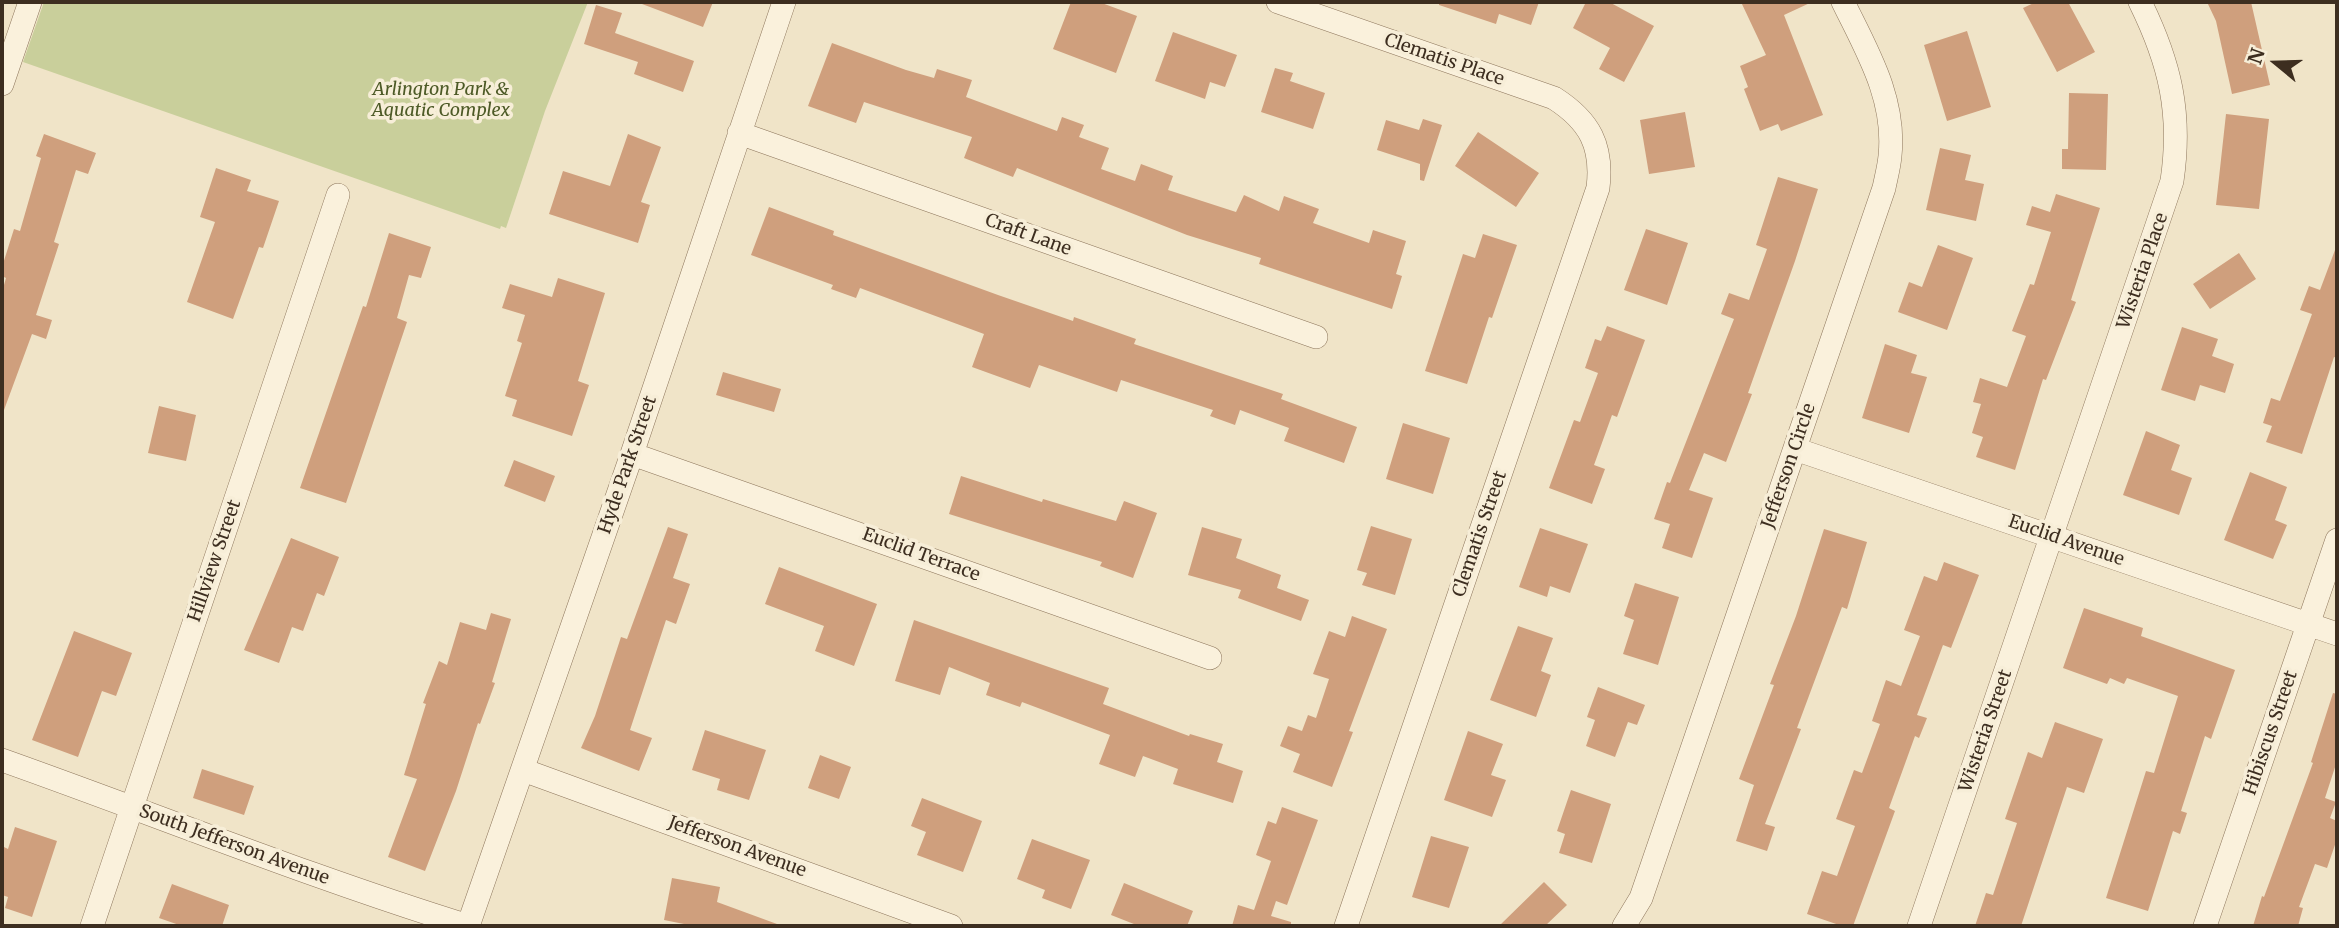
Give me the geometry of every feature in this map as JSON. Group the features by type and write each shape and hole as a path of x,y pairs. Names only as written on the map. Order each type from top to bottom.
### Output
{"street":[{"path":"2,84 30,2"},
{"name":"Hyde Park Street","path":"468,926 632,454 784,2"},
{"name":"Clematis Place","path":"1278,2 1554,98 1571,109 1585,124 1594,140"},
{"name":"Jefferson Circle","path":"1624,926 1641,898 1884,188 1891,156 1890,123 1884,91 1843,2"},
{"name":"Wisteria Place","path":"2052,537 2172,181 2176,143 2173,91 2155,32 2140,2"},
{"name":"Craft Lane","path":"739,133 1316,337"},
{"name":"Clematis Street","path":"1346,926 1598,188 1600,169 1594,140"},
{"name":"Hillview Street","path":"92,926 338,195"},
{"name":"Euclid Avenue","path":"1795,449 2337,634"},
{"name":"Euclid Terrace","path":"632,454 1210,658"},
{"name":"Wisteria Street","path":"1919,926 2052,537"},
{"name":"Hibiscus Street","path":"2205,926 2337,540"},
{"name":"South Jefferson Avenue","path":"2,760 226,844 468,926"},
{"name":"Jefferson Avenue","path":"523,770 951,926"}],"green space":[{"name":"Arlington Park & Aquatic Complex","path":"44,2 588,2 545,111 506,228 501,226 500,229 23,62"}],"building":[{"path":"642,2 713,2 703,27"},
{"path":"1071,2 1099,2 1137,16 1116,73 1053,49"},
{"path":"1439,2 1539,2 1531,25 1499,14 1496,24 1439,5"},
{"path":"1586,2 1609,2 1654,26 1624,82 1599,69 1610,48 1573,28"},
{"path":"1741,2 1812,2 1784,15 1823,115 1781,131 1778,124 1760,131 1744,89 1748,87 1740,66 1766,55"},
{"path":"2036,2 2068,2 2095,52 2057,72 2023,8"},
{"path":"2207,2 2251,2 2270,85 2232,94 2216,21"},
{"path":"596,5 622,13 615,33 694,61 683,92 634,74 638,62 584,44"},
{"path":"1967,31 1991,107 1947,121 1924,45"},
{"path":"1173,32 1237,55 1225,87 1210,82 1205,99 1155,81"},
{"path":"832,43 934,78 937,69 972,80 966,97 1057,131 1062,117 1084,125 1079,137 1109,148 1101,169 1135,181 1141,164 1173,176 1168,190 1236,212 1244,195 1279,211 1284,196 1319,209 1313,223 1369,243 1373,230 1406,241 1396,274 1402,276 1392,309 1259,264 1261,258 1187,235 1017,168 1013,177 964,158 972,137 864,102 856,123 808,106"},
{"path":"1275,68 1293,73 1290,81 1325,93 1313,129 1261,112"},
{"path":"2069,93 2108,94 2106,170 2062,169 2062,149 2068,149"},
{"path":"1685,112 1695,167 1649,174 1640,120"},
{"path":"2226,114 2269,119 2259,209 2216,205"},
{"path":"1423,119 1442,125 1424,181 1420,180 1420,164 1377,150 1386,120 1419,130"},
{"path":"1478,132 1539,173 1516,207 1455,166"},
{"path":"44,134 96,153 88,174 76,170 54,242 59,244 36,315 52,320 46,339 32,334 2,410 2,292 6,278 2,276 2,267 14,229 20,231 41,158 36,156"},
{"path":"628,134 661,147 641,202 650,205 638,243 549,214 563,171 610,186"},
{"path":"1940,148 1971,155 1965,180 1984,184 1976,221 1926,210"},
{"path":"216,168 251,180 247,191 279,201 263,248 259,247 233,319 187,302 215,222 200,217"},
{"path":"1778,177 1818,189 1748,393 1752,394 1726,462 1704,453 1689,490 1713,498 1692,558 1662,548 1670,524 1654,519 1734,319 1721,314 1729,293 1749,300 1767,249 1756,245"},
{"path":"2056,194 2100,208 2071,300 2076,302 2046,380 2043,379 2015,470 1976,457 1983,437 1972,433 1981,404 1973,402 1980,378 2007,387 2026,336 2012,331 2030,284 2034,285 2051,232 2026,225 2032,206 2050,212"},
{"path":"769,207 834,231 833,235 1073,321 1074,317 1136,339 1134,344 1283,394 1281,399 1357,427 1344,463 1284,441 1289,428 1240,410 1235,425 1210,416 1213,410 1121,380 1117,392 1039,365 1030,388 972,367 984,334 860,288 856,298 831,289 833,285 751,255"},
{"path":"1646,229 1688,243 1667,305 1624,290"},
{"path":"389,233 431,247 421,278 409,275 397,318 407,322 346,503 300,488 363,306 366,307"},
{"path":"1483,234 1517,245 1467,384 1425,371 1463,254 1475,258"},
{"path":"1938,245 1973,258 1947,330 1898,312 1909,282 1922,287"},
{"path":"2335,250 2337,358 2334,357 2302,454 2266,442 2272,426 2263,423 2271,398 2280,401 2312,314 2300,310 2309,286 2320,290"},
{"path":"2239,253 2256,279 2210,309 2193,284"},
{"path":"558,278 605,293 578,381 589,385 572,436 512,416 517,400 505,396 522,343 517,341 525,315 502,308 510,284 552,297"},
{"path":"1607,326 1645,340 1617,417 1612,415 1594,465 1605,469 1592,504 1549,488 1574,420 1580,422 1598,373 1585,368 1595,339 1601,341"},
{"path":"2182,327 2218,339 2212,356 2234,364 2225,393 2200,385 2195,401 2161,390"},
{"path":"1885,344 1917,355 1911,373 1927,377 1909,433 1862,418"},
{"path":"723,372 781,389 774,412 716,395"},
{"path":"159,406 196,415 186,461 148,453"},
{"path":"1403,423 1450,438 1433,494 1386,479"},
{"path":"2146,431 2180,445 2171,470 2192,478 2179,515 2123,495"},
{"path":"514,460 555,476 545,502 504,486"},
{"path":"2250,472 2287,487 2275,520 2287,525 2273,559 2224,540"},
{"path":"961,476 1042,502 1043,499 1116,521 1124,501 1157,513 1133,578 1100,566 1102,562 949,514"},
{"path":"1371,526 1412,539 1395,595 1362,585 1367,573 1357,570"},
{"path":"668,527 688,534 673,578 690,584 676,624 666,620 630,730 652,738 639,771 581,748 595,716 621,637 627,639"},
{"path":"1202,527 1242,539 1236,558 1281,575 1277,588 1309,600 1301,621 1238,598 1241,590 1188,575"},
{"path":"1540,528 1588,544 1570,593 1550,586 1547,597 1519,587"},
{"path":"1824,529 1867,542 1847,609 1842,607 1797,728 1801,729 1765,824 1775,827 1767,851 1736,841 1754,785 1739,779 1774,685 1770,684 1796,616"},
{"path":"291,538 339,557 324,596 317,593 303,631 292,627 279,663 244,650"},
{"path":"1944,562 1979,575 1951,648 1943,645 1917,715 1927,718 1919,738 1915,736 1889,808 1895,811 1853,926 1842,926 1807,914 1822,871 1837,876 1855,826 1836,819 1854,770 1862,773 1880,724 1872,721 1886,680 1901,686 1920,636 1904,630 1924,576 1937,581"},
{"path":"779,567 877,604 854,666 815,651 824,626 765,604"},
{"path":"1635,583 1679,597 1658,665 1623,654 1634,620 1624,616"},
{"path":"2084,608 2143,628 2141,636 2235,670 2211,739 2205,736 2181,811 2187,813 2180,834 2173,831 2148,911 2106,898 2146,771 2154,773 2178,696 2127,678 2124,684 2110,678 2107,684 2063,668"},
{"path":"491,613 511,619 492,682 495,683 425,871 388,857 417,779 404,775 426,704 423,703 439,661 447,665 460,622 486,630"},
{"path":"1352,616 1387,629 1349,731 1353,732 1332,787 1293,772 1300,754 1280,746 1288,726 1302,731 1308,715 1316,718 1329,679 1313,674 1329,631 1345,637"},
{"path":"914,620 1109,688 1103,704 1189,736 1190,734 1223,744 1217,762 1243,771 1233,803 1173,784 1178,769 1143,756 1135,777 1099,764 1110,735 1022,702 1020,707 986,695 990,683 949,667 940,695 895,681"},
{"path":"1518,626 1553,638 1541,671 1551,675 1536,717 1490,700"},
{"path":"74,631 132,653 116,696 102,691 78,757 32,740"},
{"path":"1598,687 1645,705 1637,725 1628,722 1615,757 1586,746 1595,720 1587,717"},
{"path":"2333,693 2337,694 2337,761 2325,798 2336,802 2330,818 2337,821 2337,839 2327,868 2315,864 2299,907 2303,908 2298,926 2253,926 2313,763 2311,762"},
{"path":"2055,722 2103,739 2084,793 2067,787 2021,926 1975,926 1986,893 1993,895 2017,823 2005,819 2028,752 2042,758"},
{"path":"705,730 766,750 749,800 717,790 720,779 692,770"},
{"path":"1468,731 1503,744 1491,775 1506,780 1492,817 1444,800"},
{"path":"820,755 851,767 839,799 808,788"},
{"path":"202,769 254,786 244,815 193,798"},
{"path":"1571,790 1611,804 1592,863 1559,853 1565,834 1557,831"},
{"path":"922,798 982,821 963,872 917,855 926,832 911,826"},
{"path":"1282,807 1318,820 1287,905 1276,901 1271,916 1291,922 1291,926 1232,926 1238,905 1254,910 1271,861 1256,855 1268,821 1276,824"},
{"path":"15,827 57,841 32,917 5,908 8,897 2,895 2,846 8,849"},
{"path":"1431,836 1469,847 1449,908 1412,897"},
{"path":"1032,839 1090,860 1071,909 1042,898 1045,890 1017,879"},
{"path":"672,878 720,887 717,902 777,926 694,926 664,920"},
{"path":"1544,882 1567,905 1545,926 1499,926"},
{"path":"1124,883 1193,911 1187,926 1139,926 1111,915"},
{"path":"172,884 229,905 222,926 182,926 159,918"}]}
